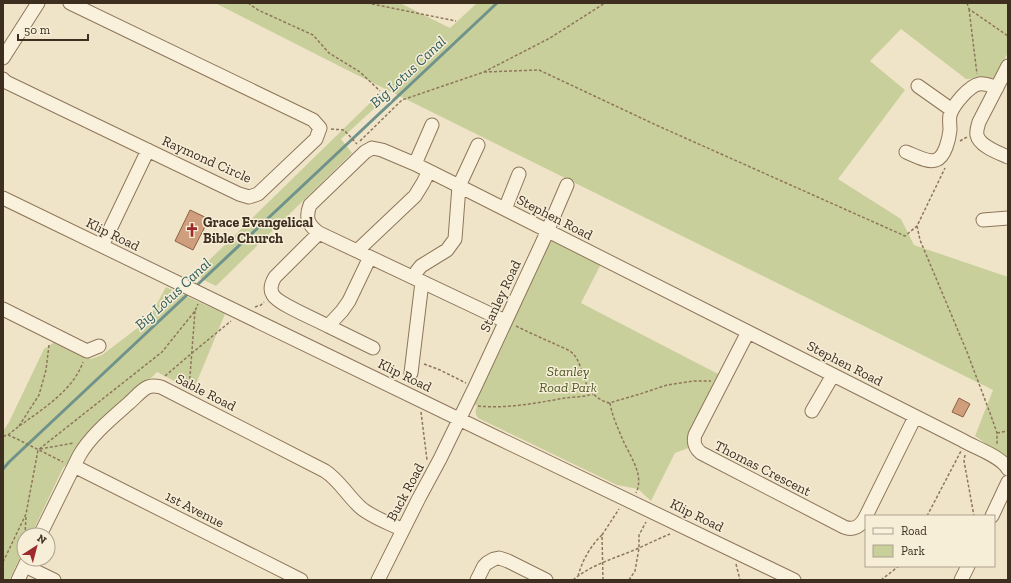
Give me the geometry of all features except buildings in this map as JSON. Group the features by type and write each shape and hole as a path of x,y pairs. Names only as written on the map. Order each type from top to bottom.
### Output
{"street":[{"path":"3,58 38,3"},
{"name":"Raymond Circle","path":"3,79 6,82 239,194 249,197 258,194 316,139 320,128 313,120 70,3"},
{"path":"1008,66 979,122 976,134 982,144 1008,157"},
{"path":"906,152 921,158 936,160 944,152 948,143 950,116 952,110 966,91 979,84 985,84 997,88"},
{"path":"918,86 952,110"},
{"path":"415,164 432,125"},
{"path":"411,373 418,280 417,271 421,266 448,250 455,240 459,186 478,145"},
{"name":"Stephen Road","path":"509,323 320,233 308,222 307,212 310,205 365,152 372,148 382,150 415,164 547,230 997,458 1006,465 1008,470"},
{"path":"102,246 148,150"},
{"path":"357,251 414,196 429,171"},
{"path":"504,209 519,174"},
{"name":"Stanley Road","path":"460,420 509,323 567,185"},
{"name":"Klip Road","path":"3,198 794,580"},
{"path":"984,220 1008,218"},
{"path":"320,233 275,277 271,289 273,295 279,302 373,348"},
{"path":"328,326 349,301 370,257"},
{"path":"3,309 87,351 99,346"},
{"name":"Thomas Crescent","path":"748,332 695,435 694,443 698,451 701,454 844,527 857,527 865,518"},
{"path":"812,411 832,375"},
{"name":"Sable Road","path":"43,527 69,464 90,440 141,392 148,387 154,386 160,387 189,401 325,470 361,508 369,514 403,530"},
{"name":"Thomas Crescent","path":"866,515 915,417"},
{"name":"Buck Road","path":"378,580 460,420"},
{"name":"1st Avenue","path":"69,464 301,580"},
{"path":"992,515 1008,482"},
{"path":"477,580 484,566 494,559 499,558 546,580"},
{"path":"18,580 24,567"},
{"path":"34,567 54,580"},
{"path":"961,580 968,567"}],"path":[{"path":"248,3 258,10 313,35 329,53 360,72 380,91"},
{"path":"367,3 456,21"},
{"path":"325,128 344,130 357,144 402,100 484,72 550,38 605,3"},
{"path":"967,3 979,84"},
{"path":"969,10 1008,36"},
{"path":"484,72 539,70 656,125 905,236 917,226 948,162"},
{"path":"958,142 968,136 976,134"},
{"path":"917,226 920,240 967,352 997,433 997,458"},
{"path":"160,387 166,375 241,313 261,305 273,295"},
{"path":"189,401 195,311"},
{"path":"509,323 570,351 578,361 587,385 593,394 599,399 609,402 667,385 693,381 711,381"},
{"path":"18,427 39,396 46,370 52,333"},
{"path":"3,436 8,435 62,393 81,369 87,351"},
{"path":"413,359 476,387"},
{"path":"474,405 508,407 593,394"},
{"path":"417,399 421,415 428,465 433,472"},
{"path":"609,402 622,439 637,471 639,480 637,490"},
{"path":"997,433 1008,431"},
{"path":"8,435 69,464"},
{"path":"38,450 90,440"},
{"path":"928,515 966,443"},
{"path":"966,443 964,461 974,515"},
{"path":"578,576 595,541 602,535 626,499"},
{"path":"629,580 635,571 639,548 639,535 651,511"},
{"path":"25,527 26,514"},
{"path":"573,580 603,562 639,548 684,527"},
{"path":"602,535 603,580"},
{"path":"881,580 898,567"}],"green space":[{"path":"215,3 400,3 450,28 477,3 1008,3 1008,52 996,78 966,79 901,29 870,61 905,90 838,179 901,219 914,245 1008,277 1008,459 975,436 993,390 355,74"},
{"path":"373,100 378,105 341,139 352,153 216,286 194,275"},
{"name":"Stanley Road Park","path":"551,240 602,262 581,303 722,376 691,447 675,453 651,501 638,489 617,485 478,418 476,415 477,406 474,404"},
{"path":"166,287 225,314 193,391 157,372 63,468 35,527 16,527 16,566 9,580 3,580 3,431 9,422 44,349 56,341 91,359 102,355 148,320"}],"waterway":[{"name":"Big Lotus Canal","path":"195,287 497,3"},
{"name":"Big Lotus Canal","path":"3,469 190,292"}],"place":[{"name":"Grace Evangelical Bible Church","path":"192,230"}]}
